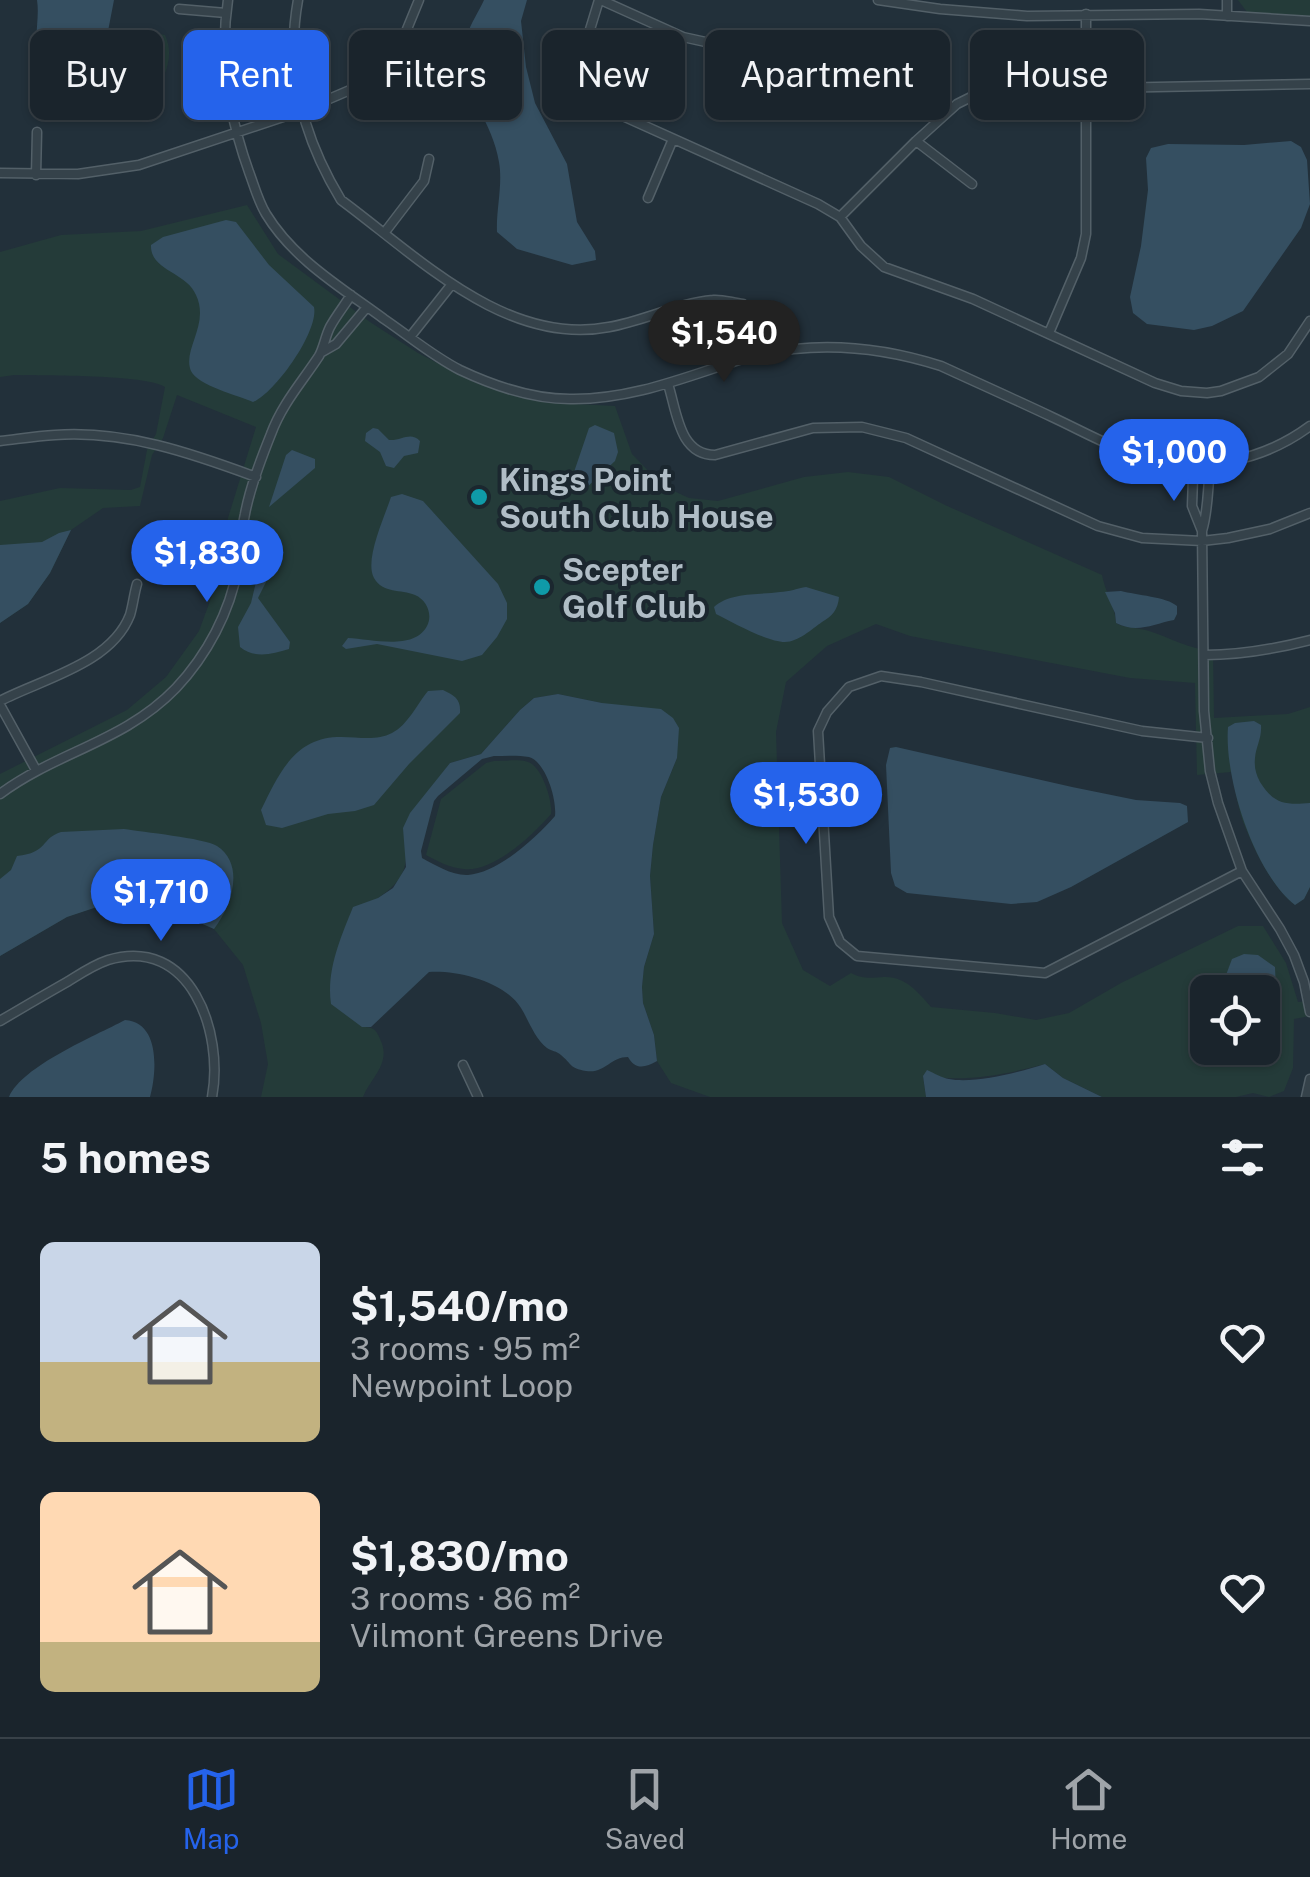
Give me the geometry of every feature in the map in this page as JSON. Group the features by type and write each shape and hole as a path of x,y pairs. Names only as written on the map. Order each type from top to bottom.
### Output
{"street":[{"path":"228,0 226,84 234,132 264,211 282,238 300,257 410,337 459,369 506,388 565,400 622,396 774,351 847,347 879,350 942,366 1121,450 1166,463 1234,462 1270,449 1310,426"},
{"path":"295,30 298,0"},
{"path":"329,100 391,68 419,0"},
{"path":"705,42 683,37 600,0 588,36 598,95 614,112 840,217 860,246 884,267 973,299 1155,383 1181,391 1207,393 1234,388 1271,369 1288,354 1310,320"},
{"path":"878,0 1026,16 1226,16 1310,21"},
{"path":"1226,16 1227,0"},
{"path":"179,9 226,13"},
{"path":"1086,14 1086,30"},
{"path":"1144,88 1310,84"},
{"path":"840,217 916,141 957,104 970,98"},
{"path":"0,174 78,174 139,165 274,120"},
{"path":"304,120 317,157 341,200 490,308 543,327 571,330 605,328 715,299 743,304"},
{"path":"1049,332 1081,258 1086,234 1086,120"},
{"path":"36,176 37,132"},
{"path":"648,198 674,140"},
{"path":"916,141 972,184"},
{"path":"385,232 424,181 430,159"},
{"path":"410,337 452,284"},
{"path":"0,794 36,770 126,728 154,709 189,674 215,633 230,597 244,516 280,412 322,352 330,327 350,295"},
{"path":"322,352 336,344 367,306"},
{"path":"668,384 685,439 704,455 813,428 848,426 906,438 1114,532 1155,540 1270,529 1310,513"},
{"path":"0,442 58,434 117,437 183,451 256,477"},
{"path":"1211,464 1202,536 1204,711 1210,771 1242,872 1294,955 1310,1008"},
{"path":"1190,465 1192,506 1202,536"},
{"path":"36,770 0,703 88,660 106,645 120,632 130,614 136,584"},
{"path":"1205,655 1278,648 1310,640"},
{"path":"1208,738 1142,732 881,676 849,687 827,712 818,732 829,917 840,942 857,956 1045,973 1242,872"},
{"path":"0,1020 102,962 129,957 158,962 187,981 202,1008 214,1052 212,1097"},
{"path":"463,1064 478,1097"},
{"path":"1306,1097 1310,1080"}],"green space":[{"path":"1238,0 1310,0 1310,16 1247,12"},
{"path":"163,35 169,52 163,78"},
{"name":"Scepter Golf Club","path":"247,205 278,254 418,353 474,382 510,393 556,403 615,406 632,454 663,486 689,498 718,501 804,477 848,472 889,477 1102,575 1116,623 1213,651 1214,718 1288,714 1310,707 1310,887 1304,899 1295,905 1272,880 1255,849 1241,815 1231,772 1197,775 1195,683 1130,678 910,636 876,624 827,646 786,682 776,732 782,923 803,970 830,986 851,973 867,978 892,977 910,986 931,1007 1036,1020 1069,1013 1238,926 1263,926 1286,963 1298,1002 1310,1001 1310,1016 1294,1019 1293,1068 1284,1091 1269,1097 1253,1093 1236,1097 1102,1097 1063,1078 1045,1064 985,1076 923,1076 926,1097 710,1097 671,1083 657,1061 642,987 654,934 650,876 653,845 661,797 677,758 602,703 558,694 534,698 481,754 450,763 404,828 404,868 395,883 378,898 362,1027 377,1033 384,1055 363,1097 261,1097 268,1064 261,1023 243,965 214,929 164,907 115,901 67,917 0,956 0,774 127,710 166,677 199,631 221,571 228,518 256,427 177,395 163,438 152,455 140,506 103,508 71,530 50,573 28,604 0,623 0,501 60,488 140,487 165,387 117,378 0,377 0,252 61,235 141,231"},
{"path":"486,763 533,765 546,785 551,814 523,841 488,865 459,868 426,855 441,799"}],"water":[{"path":"37,0 114,0 108,30 37,30"},
{"path":"484,0 527,0 522,30 469,30"},
{"path":"522,30 535,103 567,164 577,222 595,251 596,260 572,265 517,249 497,232 499,162 485,120 522,120"},
{"path":"1291,141 1301,147 1307,160 1310,204 1301,228 1243,311 1194,330 1147,324 1133,313 1130,297 1141,246 1148,190 1146,158 1151,148 1168,144"},
{"path":"226,220 236,222 269,265 314,307 310,331 294,360 273,387 253,402 210,385 191,371 190,354 200,316 196,295 152,254 151,245 163,237"},
{"path":"595,425 614,433 618,452 615,461 580,491 574,488 574,472 589,428"},
{"path":"373,428 389,440 416,438 420,441 418,453 404,456 394,468 386,466 380,452 365,441 366,433"},
{"path":"292,450 315,459 315,468 269,507 286,455"},
{"path":"402,494 423,501 498,584 507,603 507,619 482,655 462,661 377,644 346,649 342,646 348,638 391,642 412,639 429,622 423,600 382,587 372,570 373,549 391,497"},
{"path":"71,530 50,573 28,604 0,623 0,545 42,542"},
{"path":"260,565 267,580 258,598 290,642 289,649 264,654 240,647 238,627 251,603"},
{"path":"806,587 839,597 837,606 805,635 790,641 750,631 716,614 714,607 736,596"},
{"path":"1121,591 1172,603 1177,606 1177,614 1174,620 1152,626 1138,628 1116,623 1105,592"},
{"path":"443,690 456,698 460,713 374,805 282,828 266,825 261,810 281,772 298,752 322,739 385,736 408,720 428,691"},
{"path":"558,694 661,709 679,728 677,758 661,797 650,876 654,934 642,987 657,1061 648,1065 637,1066 628,1057 598,1070 576,1068 543,1044 521,1008 504,991 453,973 429,972 371,1027 362,1027 331,1004 333,966 353,907 393,888 406,867 403,828 410,813 450,763 481,754 534,698","holes":["525,756 541,766 549,782 555,816 516,853 480,873 456,874 422,858 434,801 482,759"]},
{"path":"1254,721 1261,725 1255,762 1260,782 1281,802 1310,803 1310,887 1304,899 1295,905 1280,890 1255,848 1231,772 1228,727"},
{"path":"890,748 1136,800 1180,803 1187,806 1188,822 1037,902 1011,904 907,893 895,886 891,873 886,765"},
{"path":"124,829 200,840 226,854 233,886 214,929 164,907 115,901 67,917 0,956 0,879 11,870 17,856 34,852 61,832"},
{"path":"1244,954 1258,955 1275,967 1275,975 1226,975 1232,959"},
{"path":"125,1020 145,1029 150,1039 154,1075 150,1097 9,1097 16,1085 44,1063"},
{"path":"1045,1064 1063,1078 1102,1097 926,1097 923,1076 927,1070 946,1078 971,1080"}],"place":[{"name":"Kings Point South Club House","path":"479,497"},
{"name":"Scepter Golf Club","path":"542,587"}]}
